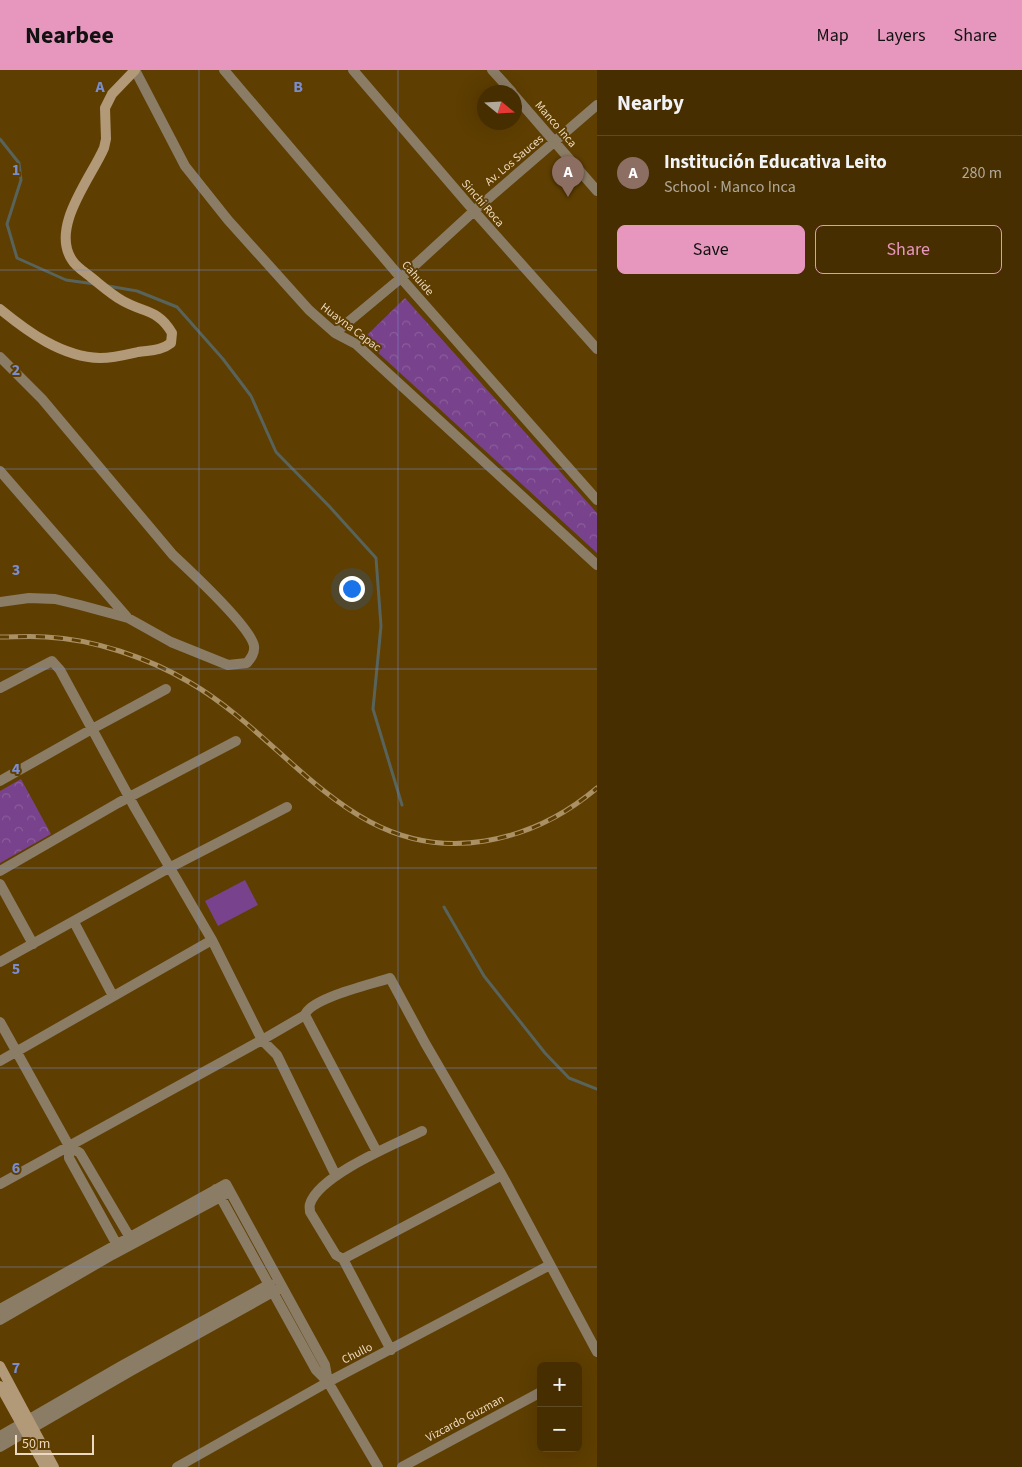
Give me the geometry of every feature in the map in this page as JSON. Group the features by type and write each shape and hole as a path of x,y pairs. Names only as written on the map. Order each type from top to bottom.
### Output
{"street":[{"path":"0,309 20,326 59,349 83,356 115,357 150,350 163,350 171,343 172,333 167,323 158,316 123,302 72,262 66,249 69,219 74,204 104,148 106,139 106,108 112,94 135,70"},
{"name":"Huayna Capac","path":"135,70 185,166 228,220 284,284 335,334 356,344 597,564"},
{"name":"Cahuide","path":"224,70 401,278 597,500"},
{"name":"Sinchi Roca","path":"354,70 474,211 597,350"},
{"name":"Manco Inca","path":"492,70 505,85"},
{"name":"Manco Inca","path":"522,104 597,191"},
{"name":"Av. Los Sauces","path":"335,334 597,105"},
{"path":"0,357 42,399 173,555 196,576 243,626 252,640 253,656 247,663 228,665 171,642 128,618 55,599 29,598 0,602"},
{"path":"0,471 128,618"},
{"path":"0,688 52,661 60,670 129,797 212,940 262,1040 277,1055 336,1176"},
{"path":"0,781 166,690"},
{"path":"0,871 129,797 236,741"},
{"path":"0,962 169,868 287,807"},
{"path":"0,884 33,944"},
{"path":"74,922 112,996"},
{"path":"0,1061 212,940"},
{"path":"0,1184 262,1040 305,1015 307,1010 315,1004 339,994 390,978 425,1043 502,1175 597,1352"},
{"path":"305,1015 377,1152"},
{"path":"0,1022 69,1146 80,1153 130,1236"},
{"path":"391,1350 343,1259 336,1255 310,1212 310,1204 321,1188 336,1176 377,1152 422,1131"},
{"path":"69,1146 69,1158 116,1244"},
{"path":"343,1259 502,1175"},
{"path":"0,1309 130,1236 222,1192"},
{"path":"222,1192 276,1287 316,1370 328,1382 378,1467"},
{"path":"0,1320 222,1192"},
{"name":"Chullo","path":"177,1467 328,1382 550,1266"},
{"path":"0,1436 27,1426 131,1371 276,1287"},
{"path":"0,1366 45,1467"},
{"path":"0,1386 54,1467"},
{"name":"Vizcardo Guzman","path":"402,1467 537,1394"},
{"path":"0,1447 27,1426"}],"green space":[{"path":"405,298 597,513 597,553 363,339"},
{"path":"21,779 51,834 0,863 0,791"},
{"path":"245,880 258,905 218,926 205,901"}],"waterway":[{"path":"0,139 19,163 21,180 7,224 17,258 66,280 95,284"},
{"path":"108,286 137,291 177,307 223,359 251,396 276,452 376,558 381,626 373,709 402,805"},
{"path":"444,907 484,976 545,1053 569,1078 597,1089"}],"railway":[{"path":"0,637 46,637 83,641 120,651 173,673 225,706 292,764 359,816 396,834 438,843 485,841 501,838 531,829 545,822 572,807 597,788"}],"place":[{"name":"Institución Educativa Leito","path":"568,197"}]}
